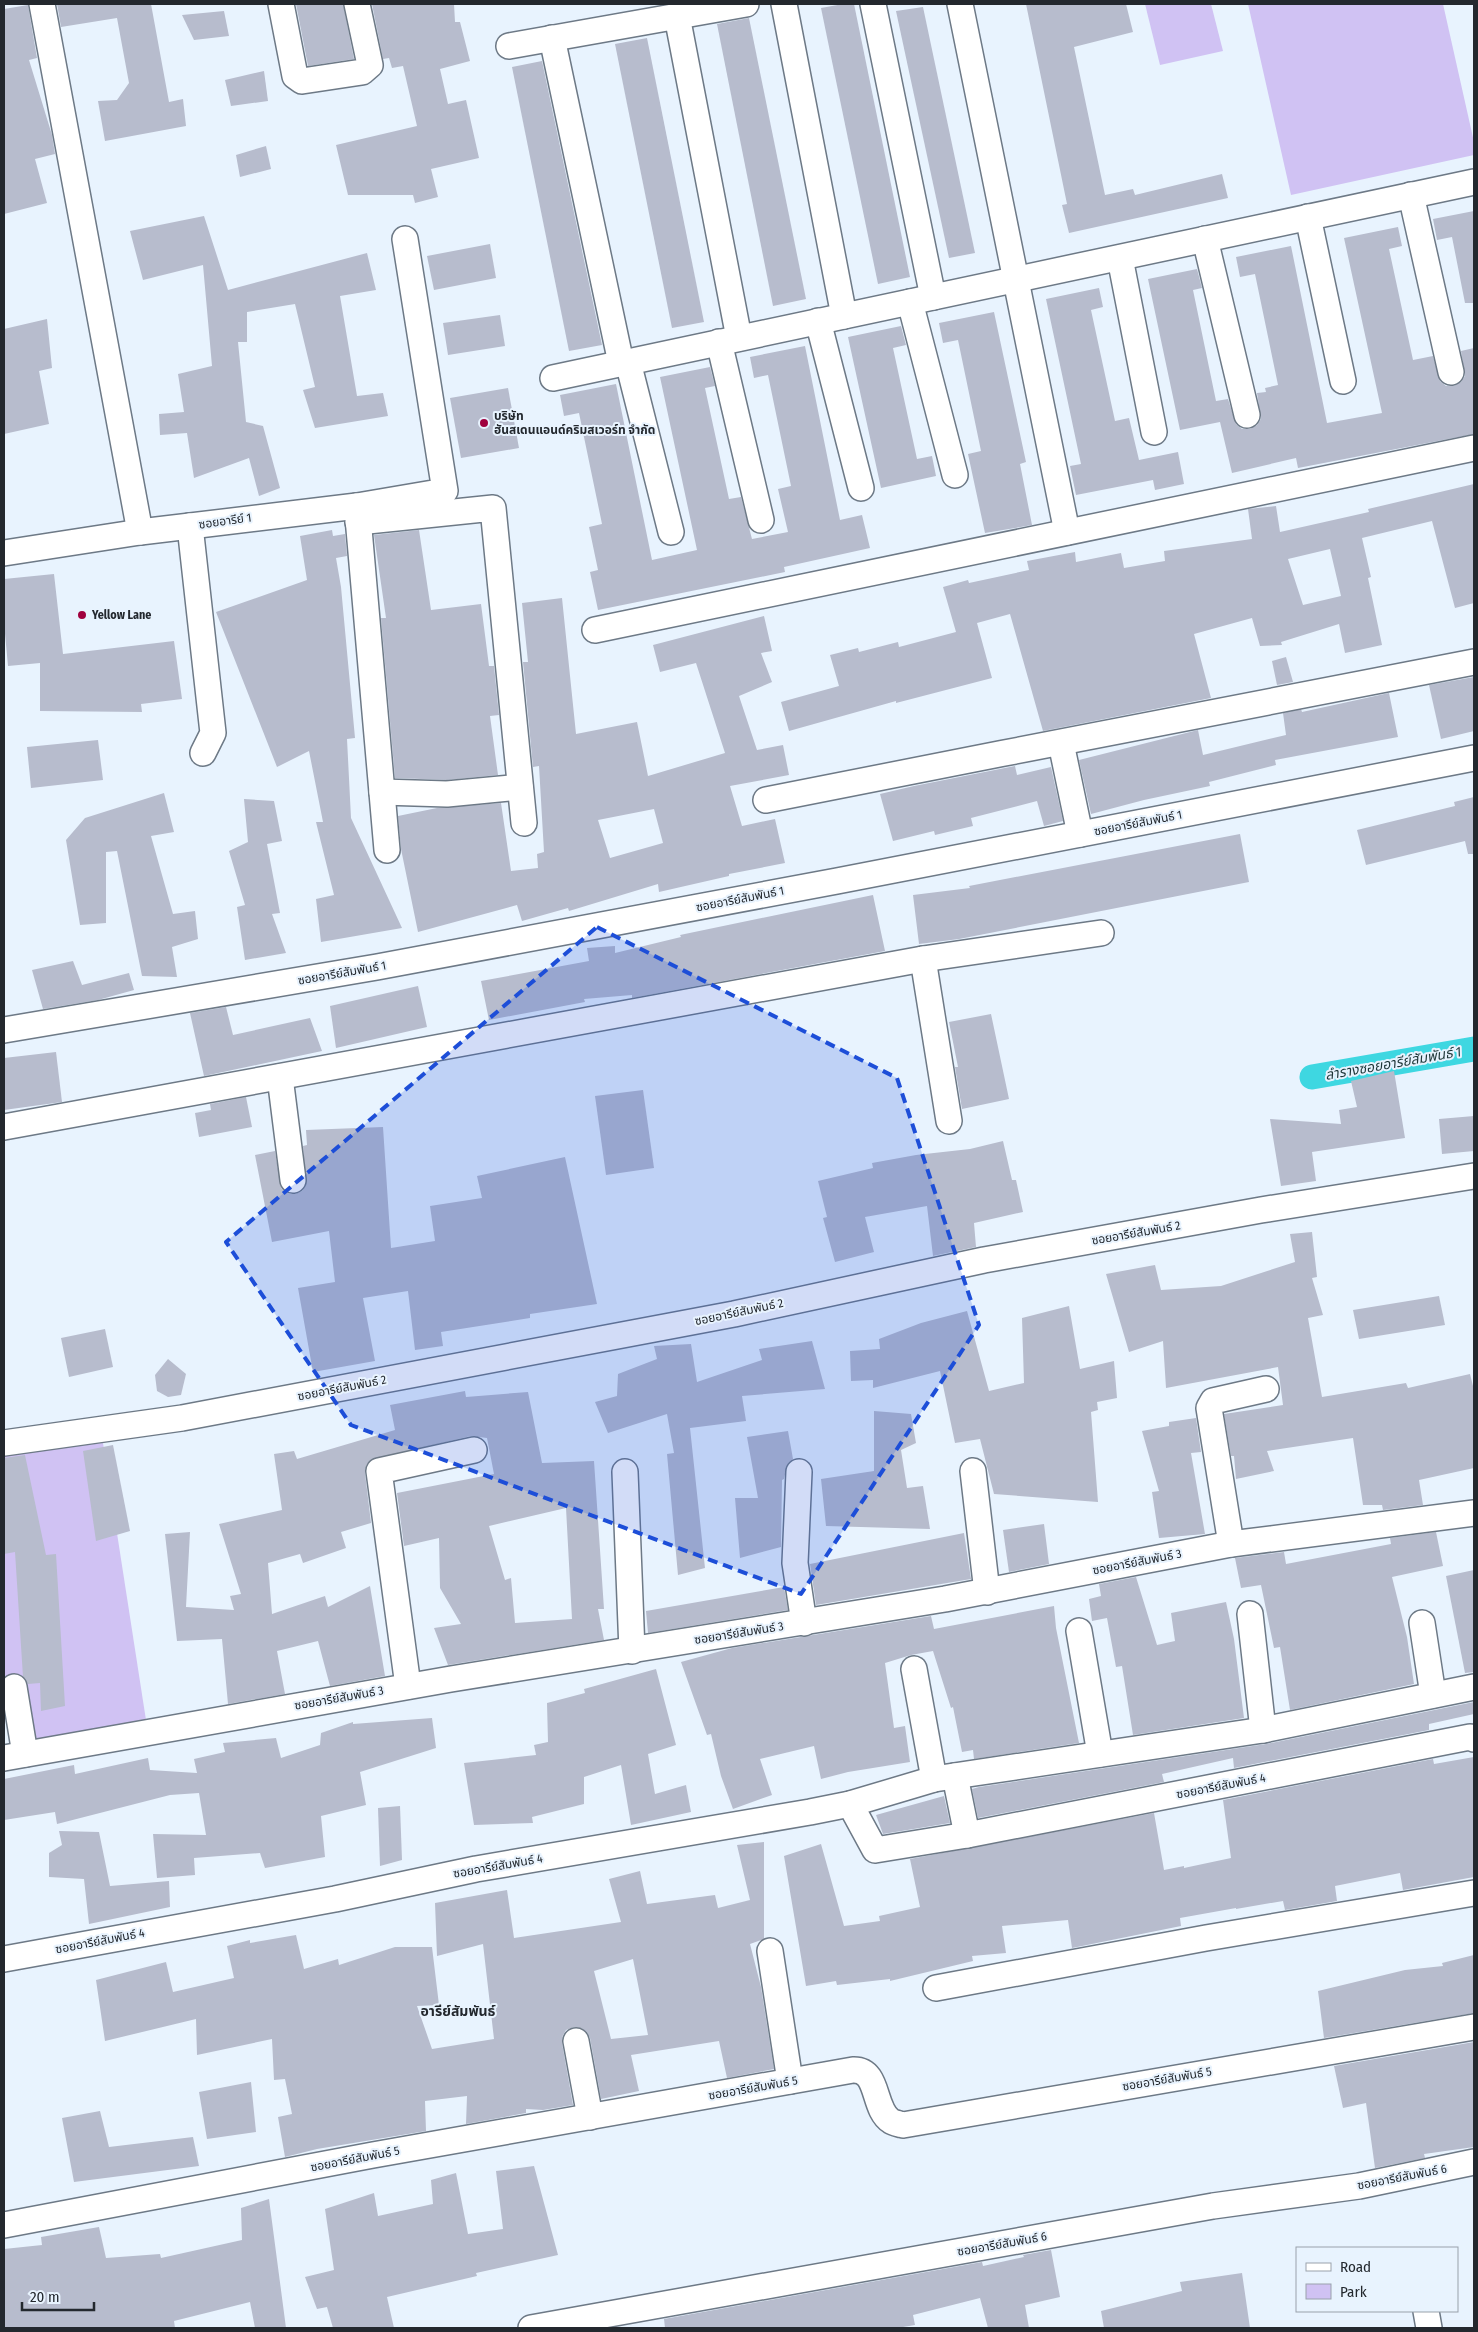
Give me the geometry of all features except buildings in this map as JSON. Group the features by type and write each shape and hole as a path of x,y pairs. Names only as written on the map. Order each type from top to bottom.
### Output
{"street":[{"path":"42,4 140,532"},
{"path":"280,4 295,76 302,81 362,72 370,65 357,4"},
{"path":"508,46 746,4"},
{"path":"784,4 844,316"},
{"path":"873,4 921,299 955,475"},
{"path":"960,4 1067,532"},
{"path":"677,16 729,340 761,520"},
{"path":"552,38 624,362 671,532"},
{"path":"553,378 1474,182"},
{"path":"1411,195 1451,372"},
{"path":"1308,217 1343,381"},
{"name":"ซอยอารีย์ 1","path":"4,552 190,526 357,514 393,509 446,491 405,239"},
{"path":"1205,239 1247,415"},
{"path":"1120,258 1154,432"},
{"path":"818,321 860,488"},
{"path":"595,630 1474,448"},
{"path":"393,509 493,508 524,823"},
{"path":"357,514 387,850"},
{"path":"190,526 213,732 203,753"},
{"path":"766,800 1061,743 1244,704 1474,662"},
{"path":"1061,743 1080,834"},
{"name":"ซอยอารีย์สัมพันธ์ 1","path":"4,1030 377,967 828,883 1474,758"},
{"path":"382,792 447,794 520,787"},
{"path":"4,1127 924,959 1101,933"},
{"path":"924,959 949,1121"},
{"path":"280,1077 293,1180"},
{"name":"ซอยอารีย์สัมพันธ์ 2","path":"4,1443 182,1418 734,1314 984,1260 1261,1210 1474,1176"},
{"path":"1231,1544 1209,1408 1213,1401 1266,1389"},
{"path":"408,1686 379,1471 474,1450"},
{"path":"625,1472 632,1651"},
{"path":"799,1472 795,1563 804,1623"},
{"path":"973,1472 987,1592"},
{"name":"ซอยอารีย์สัมพันธ์ 3","path":"14,1756 408,1686 987,1592 1231,1544 1474,1513"},
{"path":"1250,1614 1263,1730"},
{"path":"1422,1624 1433,1695"},
{"path":"1079,1631 1100,1754"},
{"path":"914,1669 945,1777 967,1835"},
{"path":"14,1686 14,1756"},
{"path":"850,1804 945,1777 1263,1730 1474,1686"},
{"name":"ซอยอารีย์สัมพันธ์ 4","path":"4,1959 335,1899 476,1869 850,1804 875,1850 967,1835 1470,1737 1474,1739"},
{"path":"936,1988 1206,1938 1474,1893"},
{"path":"770,1951 790,2081"},
{"name":"ซอยอารีย์สัมพันธ์ 5","path":"4,2225 590,2117 861,2070 868,2074 882,2112 891,2121 903,2125 1474,2027"},
{"path":"576,2041 590,2117"},
{"name":"ซอยอารีย์สัมพันธ์ 6","path":"530,2328 1213,2206 1359,2186 1474,2162"},
{"path":"1426,2312 1429,2328"}],"highlighted area":[{"path":"597,927 897,1078 979,1325 801,1594 351,1425 226,1242"}],"green space":[{"path":"1145,4 1211,4 1223,51 1160,65"},
{"path":"1248,4 1443,4 1474,142 1474,155 1291,195"},
{"path":"103,1443 148,1733 87,1742 21,1740 4,1673 4,1454"}],"waterway":[{"name":"ลำรางซอยอารีย์สัมพันธ์ 1","path":"1312,1077 1474,1049"}],"place":[{"name":"บริษัท ฮันสเดนแอนด์คริมสเวอร์ท จำกัด","path":"484,423"},
{"name":"Yellow Lane","path":"82,615"}],"district":[{"name":"อารีย์สัมพันธ์","path":"458,2011"}]}
